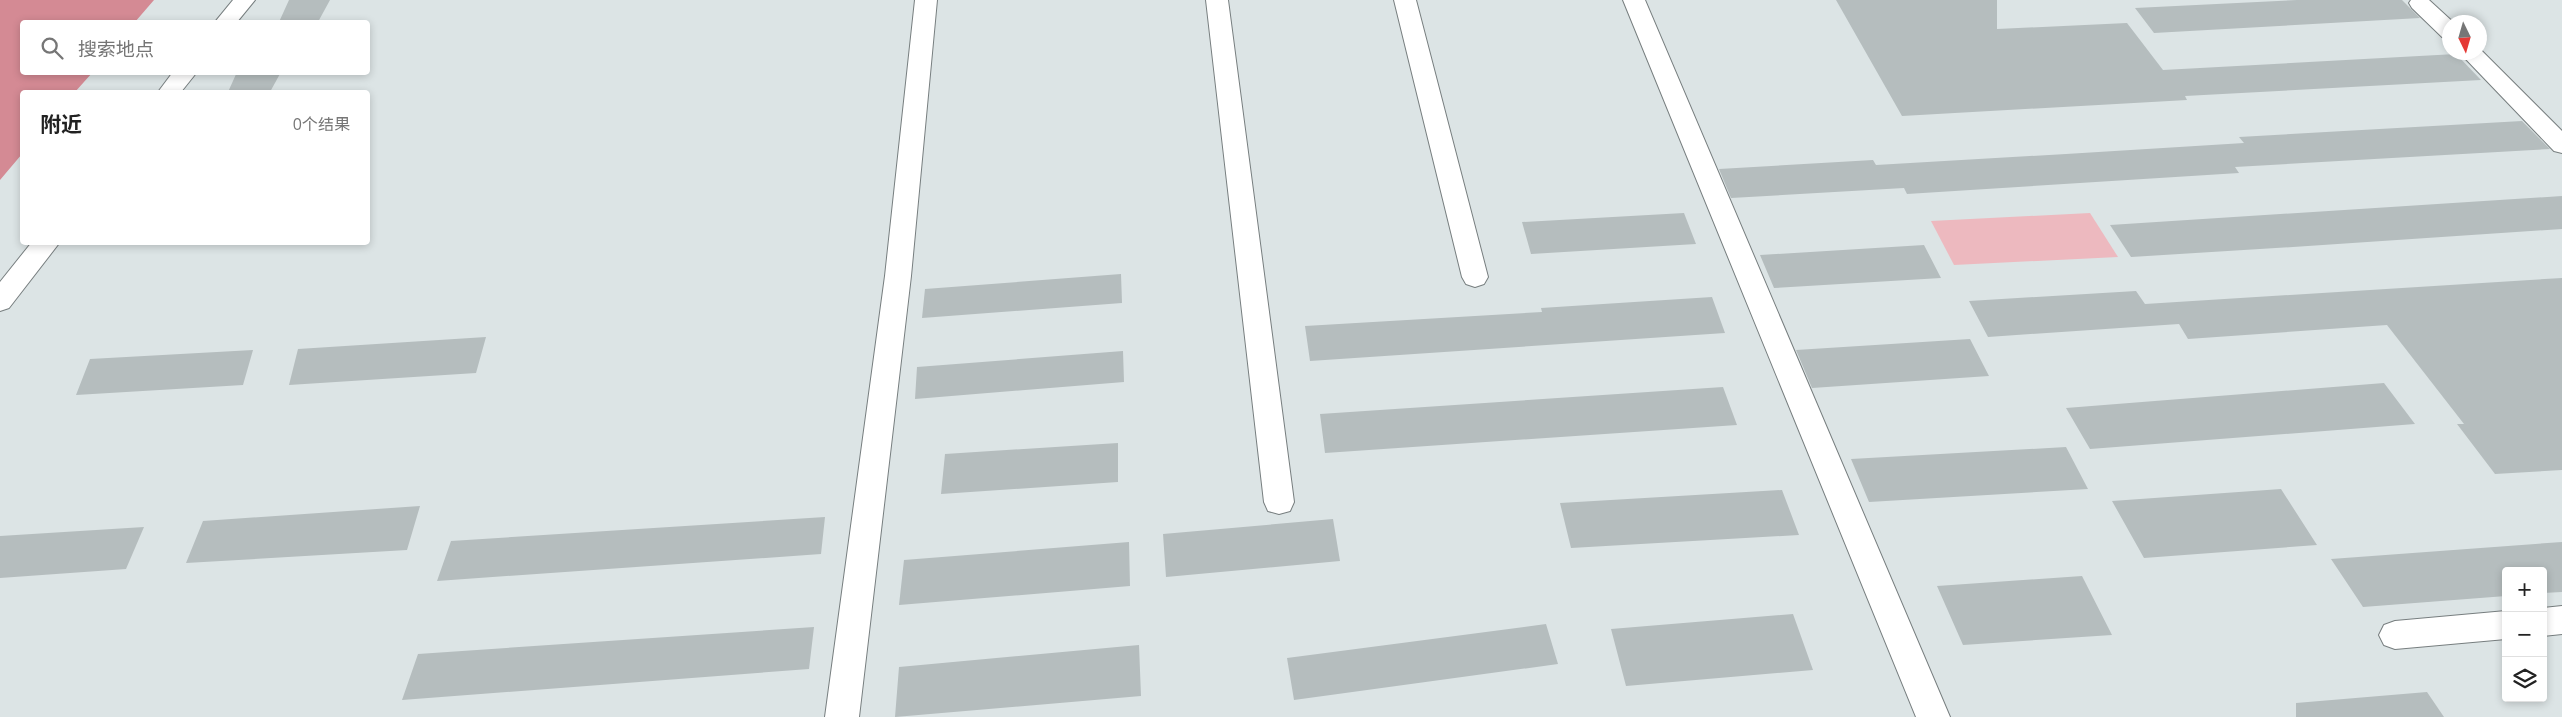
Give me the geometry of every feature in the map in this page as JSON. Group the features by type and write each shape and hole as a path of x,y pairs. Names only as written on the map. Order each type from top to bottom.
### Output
{"street":[{"path":"228,20 244,0"},
{"path":"842,717 898,276 926,0"},
{"path":"1217,0 1279,502"},
{"path":"1405,0 1475,277"},
{"path":"1634,0 1693,146 1934,717"},
{"path":"2420,3 2442,24"},
{"path":"2478,60 2562,145"},
{"path":"171,90 183,75"},
{"path":"0,300 45,245"},
{"path":"2547,622 2562,620"},
{"path":"2395,634 2502,625"}],"shaded area":[{"path":"0,0 154,0 137,20 20,20 20,75 90,75 77,90 20,90 20,156 0,180"},
{"path":"2090,213 2118,257 1954,265 1931,221"}],"building":[{"path":"289,0 330,0 319,20 280,20"},
{"path":"1836,0 1997,0 1997,29 2127,23 2163,70 2442,55 2442,60 2462,60 2481,80 2185,96 2187,100 1902,116"},
{"path":"2297,0 2402,0 2420,18 2154,33 2135,8"},
{"path":"236,75 279,75 271,90 229,90"},
{"path":"2522,121 2550,149 2235,167 2239,173 1907,194 1904,188 1731,198 1719,169 1873,160 1876,165 2066,154 2244,143 2239,137"},
{"path":"2562,196 2562,229 2293,247 2131,257 2110,225"},
{"path":"1684,213 1696,244 1531,254 1522,222"},
{"path":"1924,245 1941,278 1774,288 1760,255"},
{"path":"1121,274 1122,303 922,318 925,289"},
{"path":"2562,278 2562,470 2495,474 2457,424 2464,424 2387,325 2188,339 2179,324 1988,337 1969,301 2136,291 2145,304"},
{"path":"1712,297 1725,333 1310,361 1305,326 1542,312 1541,308"},
{"path":"486,337 476,373 289,385 298,349"},
{"path":"1970,339 1989,376 1812,388 1796,350"},
{"path":"253,350 243,385 76,395 90,359"},
{"path":"1123,351 1124,382 915,399 917,367"},
{"path":"2384,383 2415,424 2090,449 2066,408"},
{"path":"1723,387 1737,425 1325,453 1320,414"},
{"path":"1118,443 1118,482 941,494 945,454"},
{"path":"2066,447 2088,489 1869,502 1851,459"},
{"path":"2281,489 2317,545 2144,558 2112,501"},
{"path":"1782,490 1799,535 1571,548 1560,503"},
{"path":"420,506 407,550 186,563 203,521"},
{"path":"825,517 821,554 437,581 451,541"},
{"path":"1333,519 1340,561 1166,577 1163,534"},
{"path":"144,527 126,569 0,578 0,536"},
{"path":"1129,542 1130,586 899,605 904,560"},
{"path":"2562,542 2562,592 2547,593 2547,567 2502,567 2502,596 2363,607 2331,559"},
{"path":"2082,576 2112,635 1963,645 1937,586"},
{"path":"1793,614 1813,670 1626,686 1611,629"},
{"path":"1546,624 1558,664 1294,700 1287,658"},
{"path":"814,627 809,669 402,700 418,654"},
{"path":"1139,645 1141,696 895,717 899,667"},
{"path":"2427,692 2444,717 2296,717 2296,703"}]}
